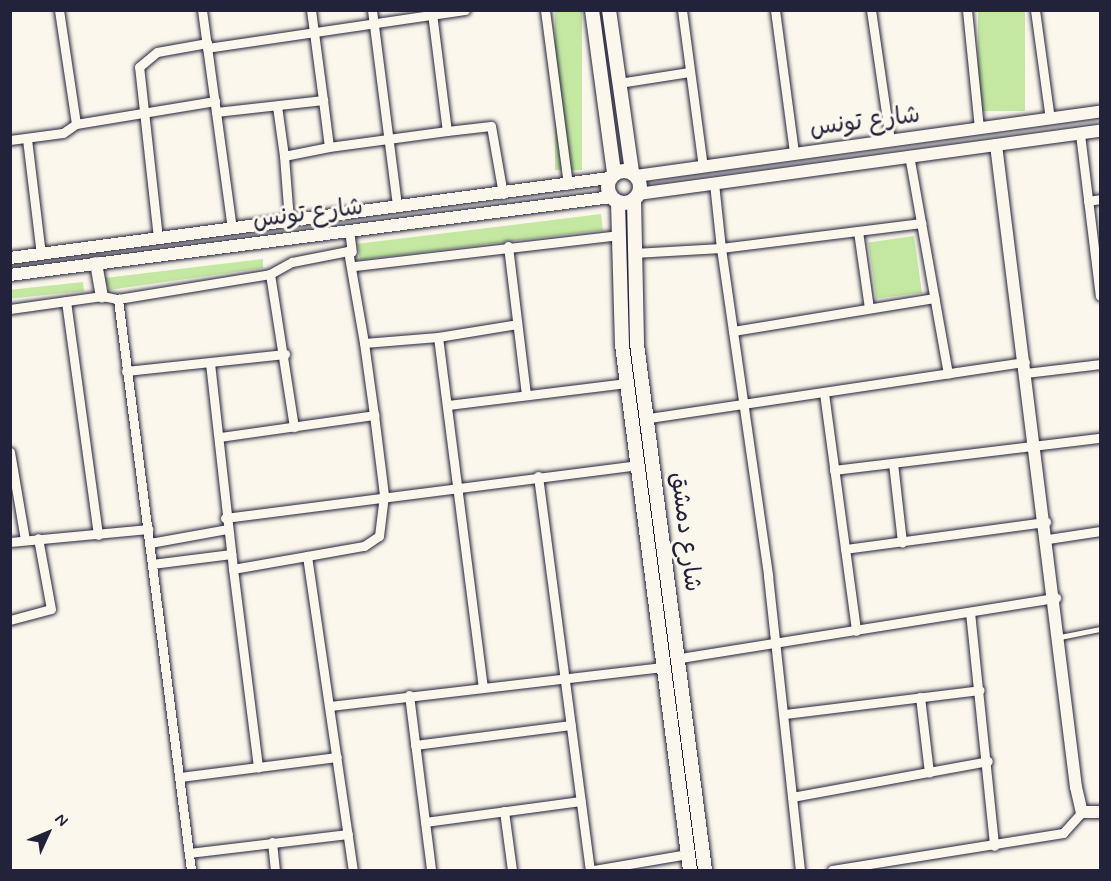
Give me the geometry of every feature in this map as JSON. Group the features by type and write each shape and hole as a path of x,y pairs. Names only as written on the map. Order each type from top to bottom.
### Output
{"main road":[{"path":"592,10 612,175 634,174 609,10"},
{"name":"شارع دمشق","path":"634,174 636,197 635,319 680,658 705,870"},
{"name":"شارع دمشق","path":"612,175 627,383 690,870"},
{"path":"614,200 636,197"}],"street":[{"path":"59,10 76,124"},
{"path":"202,10 232,228"},
{"path":"311,10 329,147"},
{"path":"372,10 397,206"},
{"path":"158,238 139,67 145,57 207,45 374,25 432,13 465,10"},
{"path":"545,10 568,184"},
{"path":"682,10 703,167"},
{"path":"775,10 794,153"},
{"path":"871,10 890,140"},
{"path":"967,10 979,128"},
{"path":"1035,10 1050,119"},
{"path":"432,13 447,131"},
{"path":"619,83 689,72"},
{"path":"216,112 323,100"},
{"path":"10,140 63,133 76,124 215,101"},
{"path":"277,106 289,220"},
{"path":"1096,113 1098,131"},
{"name":"شارع تونس","path":"634,174 703,167 1096,113"},
{"path":"284,156 329,147 491,126 503,194"},
{"name":"شارع تونس","path":"636,197 714,183 909,155 1098,131"},
{"path":"1080,134 1101,296"},
{"path":"27,139 41,254"},
{"path":"996,145 1082,812"},
{"path":"909,155 948,374"},
{"name":"شارع تونس","path":"10,258 503,194 612,175"},
{"path":"714,183 784,714 800,870"},
{"path":"1088,201 1101,199"},
{"name":"شارع تونس","path":"10,274 349,229 614,200"},
{"path":"634,253 721,248 921,223"},
{"path":"233,569 373,542 379,536 384,495 349,229"},
{"path":"858,231 869,308"},
{"path":"355,266 508,246 617,235"},
{"path":"508,246 526,394"},
{"path":"10,309 102,296 118,299 270,274 292,262 352,252"},
{"path":"96,263 102,296"},
{"path":"270,274 285,354 294,427"},
{"path":"733,331 934,298"},
{"path":"118,299 191,870"},
{"path":"66,301 98,536"},
{"path":"364,343 438,338 517,324"},
{"path":"438,338 460,486 483,686"},
{"path":"126,371 285,354"},
{"path":"210,363 220,437 226,524 258,767"},
{"path":"649,418 744,406 948,374 1026,367 1101,364"},
{"path":"448,405 627,383"},
{"path":"824,393 856,631"},
{"path":"220,437 374,415"},
{"path":"834,470 1101,438"},
{"path":"10,452 25,540"},
{"path":"893,463 902,542"},
{"path":"150,543 226,524 384,495 637,465"},
{"path":"538,476 592,870 688,854"},
{"path":"845,549 1046,522"},
{"path":"10,542 38,538 98,536 148,529"},
{"path":"1048,539 1101,531"},
{"path":"10,620 51,609 38,538"},
{"path":"152,564 231,554"},
{"path":"307,556 353,870"},
{"path":"680,658 774,645 1056,598"},
{"path":"970,612 988,761 994,846"},
{"path":"330,706 483,686 663,667"},
{"path":"784,714 980,690"},
{"path":"409,695 431,870"},
{"path":"920,697 928,772"},
{"path":"415,745 572,725"},
{"path":"180,777 337,757"},
{"path":"792,797 988,761"},
{"path":"425,822 581,801"},
{"path":"504,811 512,870"},
{"path":"832,870 885,867 1063,833 1082,812 1101,812"},
{"path":"189,853 348,834"},
{"path":"272,843 275,870"}],"lane":[{"path":"1060,637 1101,629"}],"green space":[{"path":"555,11 582,11 582,170 555,170"},
{"path":"978,11 1025,11 1025,111 978,111"},
{"path":"601,214 603,230 360,260 358,244"},
{"path":"914,236 922,292 876,299 868,242"},
{"path":"263,259 263,268 109,290 105,278"},
{"path":"83,282 84,291 11,299 10,290"}]}
